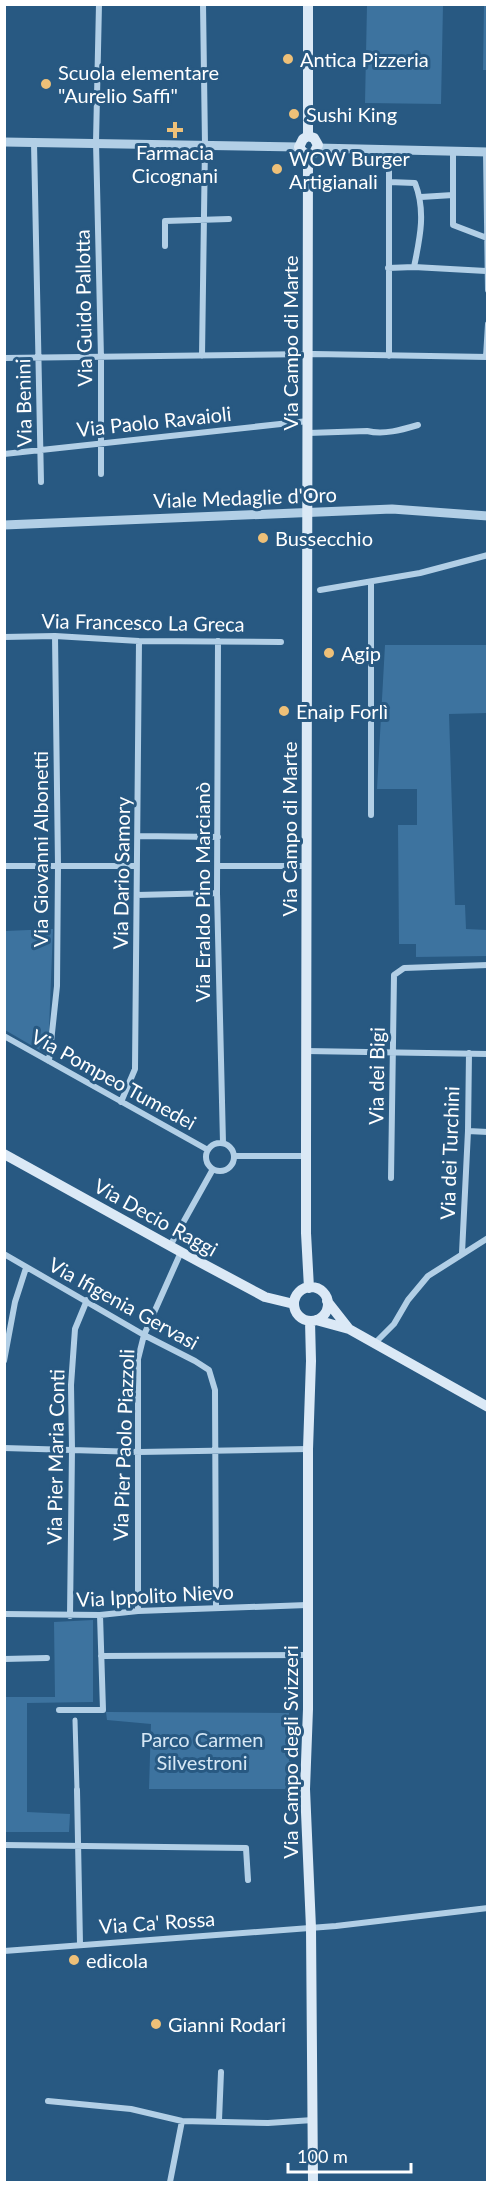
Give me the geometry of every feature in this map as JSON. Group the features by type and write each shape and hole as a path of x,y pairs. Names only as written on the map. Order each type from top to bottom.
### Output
{"main road":[{"path":"308,4 308,136"},
{"path":"308,136 316,140 313,151 303,152 299,147 303,139 308,136"},
{"name":"Via Campo di Marte","path":"309,1288 306,1233 308,355 313,151"},
{"name":"Via Decio Raggi","path":"4,1154 265,1297 294,1304"},
{"path":"350,1329 319,1290 309,1288 297,1295 294,1304 300,1317 350,1329 488,1407"},
{"path":"313,1321 327,1310 327,1301"},
{"name":"Via Campo degli Svizzeri","path":"313,1321 308,1449 308,1655 305,1789 311,1928 313,2182"}],"street":[{"name":"Via Guido Pallotta","path":"99,4 96,142 101,474"},
{"path":"202,356 205,145 203,4"},
{"path":"164,75 204,76"},
{"path":"4,142 299,147"},
{"name":"Via Benini","path":"34,143 41,482"},
{"path":"389,149 389,356"},
{"path":"313,151 389,149 487,152 486,271 488,290"},
{"path":"453,151 453,225 487,238"},
{"path":"389,182 414,183 421,197 421,233 414,267"},
{"path":"421,197 453,195"},
{"path":"165,246 165,221 229,219"},
{"path":"388,268 486,271"},
{"path":"4,358 308,355 487,357 488,324"},
{"name":"Via Paolo Ravaioli","path":"4,454 308,421"},
{"path":"308,433 367,431 376,433 399,430 418,424"},
{"name":"Viale Medaglie d'Oro","path":"4,525 392,509 488,516"},
{"path":"320,590 420,573 488,555"},
{"path":"371,582 371,815"},
{"name":"Via Francesco La Greca","path":"4,637 55,636 139,641 281,642"},
{"name":"Via Giovanni Albonetti","path":"49,1061 57,986 55,636"},
{"name":"Via Dario Samory","path":"121,1102 135,1069 139,641"},
{"name":"Via Eraldo Pino Marcianò","path":"218,641 217,893 223,1143"},
{"path":"138,836 218,837"},
{"path":"4,866 136,866"},
{"path":"218,866 307,866"},
{"path":"137,895 217,893"},
{"name":"Via dei Bigi","path":"391,1178 394,975 404,968 488,965"},
{"name":"Via Pompeo Tumedei","path":"4,1036 208,1150"},
{"path":"306,1051 488,1054"},
{"name":"Via dei Turchini","path":"462,1253 469,1053"},
{"path":"468,1131 488,1131"},
{"path":"213,1169 206,1158 208,1150 214,1144 223,1143 230,1148 234,1156"},
{"path":"234,1156 306,1156"},
{"path":"213,1169 221,1170 229,1167 234,1156"},
{"path":"170,1246 213,1169"},
{"path":"375,1343 394,1324 408,1300 428,1276 488,1238"},
{"name":"Via Pier Paolo Piazzoli","path":"138,1611 138,1359 144,1335 181,1252"},
{"name":"Via Ifigenia Gervasi","path":"4,1254 144,1335 195,1360 209,1370 215,1390 216,1607"},
{"path":"4,1361 15,1302 26,1268"},
{"name":"Via Pier Maria Conti","path":"70,1616 71,1385 75,1329 87,1300"},
{"path":"4,1448 139,1452 308,1449"},
{"name":"Via Ippolito Nievo","path":"4,1614 100,1616 138,1611 307,1605"},
{"path":"58,1710 103,1710 100,1616"},
{"path":"101,1656 308,1655"},
{"path":"4,1659 47,1658"},
{"path":"75,1720 80,1944"},
{"path":"4,1845 246,1848 248,1880"},
{"name":"Via Ca' Rossa","path":"4,1951 311,1928 488,1908"},
{"path":"219,2120 221,2072"},
{"path":"48,2101 131,2109 182,2121 219,2120 268,2123 313,2120"},
{"path":"170,2182 182,2121"}],"green space":[{"path":"367,5 443,5 441,104 365,103"},
{"path":"484,5 488,5 487,70 483,70"},
{"path":"385,645 487,645 487,713 449,714 455,905 465,905 466,929 487,930 487,956 416,957 416,944 399,944 398,825 417,825 417,789 377,789"},
{"path":"53,929 48,1055 5,1030 5,931"},
{"path":"93,1620 93,1702 27,1703 27,1812 70,1814 69,1832 5,1832 5,1697 55,1697 54,1622"},
{"name":"Parco Carmen Silvestroni","path":"106,1712 289,1713 289,1761 297,1762 298,1789 149,1789 151,1724 107,1720"}],"place":[{"name":"Antica Pizzeria","path":"288,59"},
{"name":"Scuola elementare \"Aurelio Saffi\"","path":"46,84"},
{"name":"Sushi King","path":"294,114"},
{"name":"Farmacia Cicognani","path":"175,130"},
{"name":"WOW Burger Artigianali","path":"277,169"},
{"name":"Bussecchio","path":"263,538"},
{"name":"Agip","path":"329,653"},
{"name":"Enaip Forlì","path":"284,711"},
{"name":"edicola","path":"74,1960"},
{"name":"Gianni Rodari","path":"156,2024"}]}
